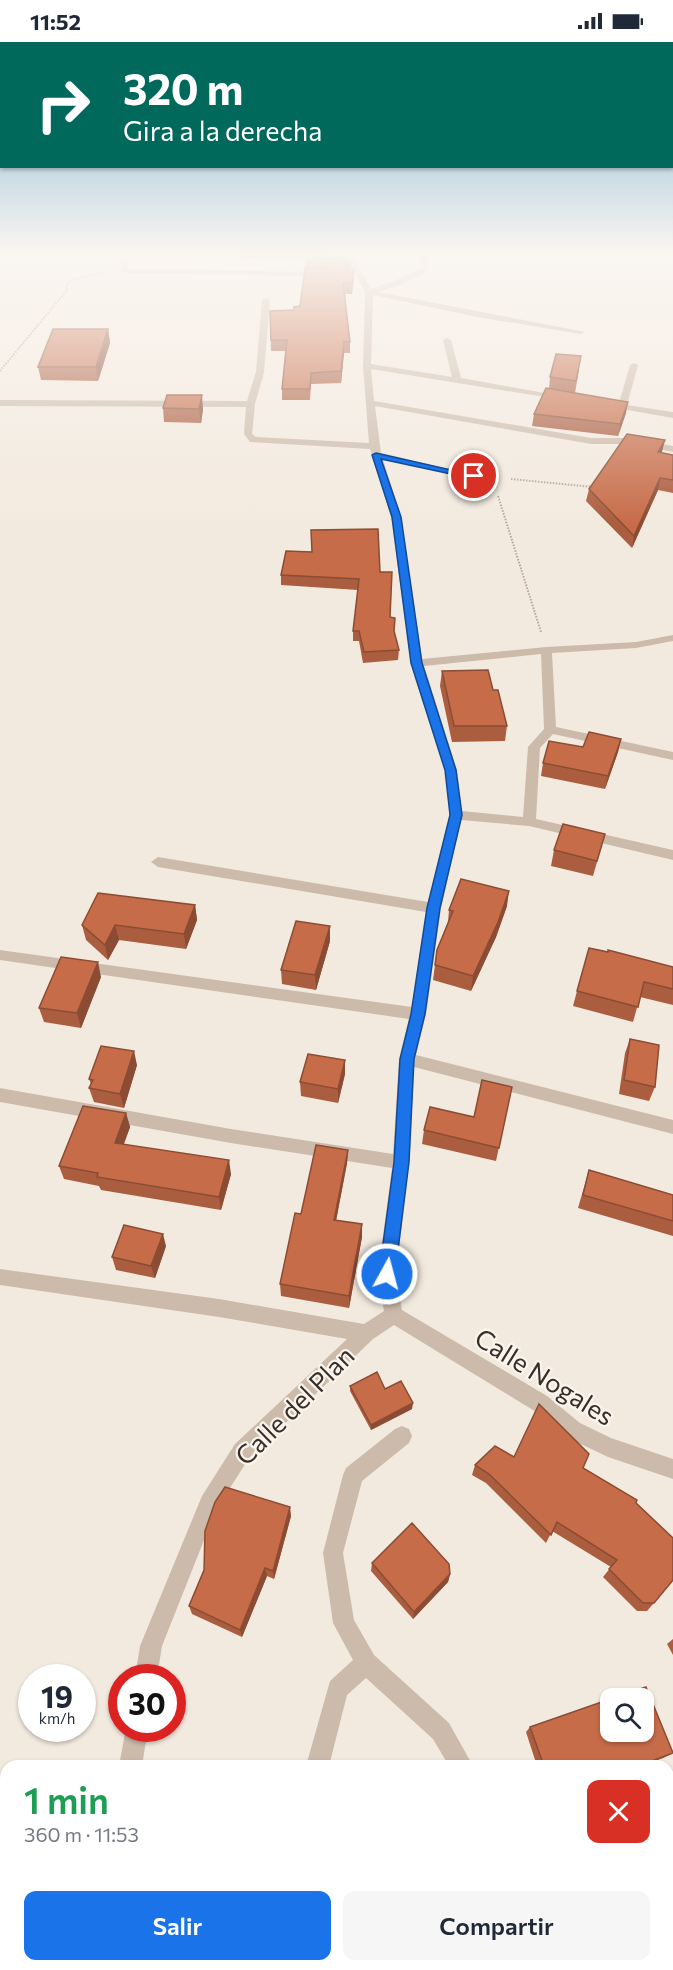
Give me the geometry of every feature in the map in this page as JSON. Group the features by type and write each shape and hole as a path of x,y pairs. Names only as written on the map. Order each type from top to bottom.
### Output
{"street":[{"path":"262,344 260,372 251,404 248,434 253,440 375,451 493,481"},
{"path":"368,344 367,366 375,451 396,517 417,663 450,770 456,815 434,908 418,1014 407,1059 401,1162 387,1274 394,1315"},
{"path":"448,344 457,380"},
{"path":"622,406 634,365"},
{"path":"367,366 575,399"},
{"path":"0,403 251,404"},
{"path":"598,403 673,415"},
{"path":"372,404 591,441 632,441 673,449"},
{"path":"417,663 546,650 636,645 673,638"},
{"path":"529,822 534,747 550,730 546,650"},
{"path":"550,730 673,756"},
{"path":"456,815 529,822 673,855"},
{"path":"158,862 434,908"},
{"path":"0,955 418,1014"},
{"path":"407,1059 673,1127"},
{"path":"0,1095 231,1136 401,1162"},
{"path":"0,1277 219,1308 366,1333"},
{"name":"Calle del Plan","path":"148,1664 151,1646 209,1503 242,1451 366,1333 394,1315"},
{"name":"Calle Nogales","path":"394,1315 540,1403 573,1430 608,1447 673,1469"},
{"path":"402,1436 353,1474 333,1553 344,1623 366,1663 441,1731 458,1760"},
{"path":"319,1760 338,1689 366,1663"},
{"path":"131,1760 134,1742"}],"path":[{"path":"0,371 22,344"},
{"path":"546,650 493,481 522,479 595,488"}],"building":[{"path":"47,344 103,344 96,367 38,367"},
{"path":"287,344 344,344 341,371 311,373 310,389 282,389"},
{"path":"556,354 581,356 576,381 550,377"},
{"path":"546,388 628,402 620,424 534,414"},
{"path":"167,395 202,395 199,409 163,408"},
{"path":"627,434 665,440 658,452 673,455 673,480 660,478 634,536 589,489"},
{"path":"378,529 380,572 392,572 390,617 395,618 394,631 399,650 364,652 359,631 353,631 359,579 281,575 286,551 312,552 311,530"},
{"path":"488,670 493,690 498,690 507,726 454,726 442,671"},
{"path":"589,732 621,739 608,776 543,763 549,741 583,747"},
{"path":"563,824 605,834 597,861 554,850"},
{"path":"461,879 509,891 498,922 473,976 435,965 437,950 453,911 449,910"},
{"path":"98,893 195,905 184,934 115,925 105,945 82,925"},
{"path":"296,921 330,926 315,975 281,970"},
{"path":"589,948 608,952 608,950 673,967 673,989 644,982 638,1007 577,991"},
{"path":"61,957 98,962 77,1013 39,1008"},
{"path":"630,1039 659,1045 655,1087 624,1080"},
{"path":"101,1046 134,1051 120,1094 89,1088 93,1080 89,1079"},
{"path":"308,1054 345,1060 338,1089 300,1082"},
{"path":"482,1080 512,1087 499,1148 424,1130 430,1107 474,1117"},
{"path":"83,1106 126,1113 115,1143 229,1160 219,1197 97,1177 98,1173 59,1166"},
{"path":"316,1145 348,1150 334,1220 362,1224 349,1296 280,1284 295,1213 301,1214"},
{"path":"589,1170 673,1195 673,1221 583,1195"},
{"path":"124,1225 163,1234 151,1266 112,1257"},
{"path":"377,1372 385,1389 401,1381 413,1403 371,1425 350,1386"},
{"path":"539,1404 589,1454 583,1468 637,1500 636,1503 673,1538 673,1580 654,1603 643,1603 609,1569 617,1560 557,1522 551,1535 489,1474 475,1465 495,1446 514,1457"},
{"path":"225,1487 290,1507 273,1571 265,1568 240,1630 189,1606 204,1570 205,1531 215,1502"},
{"path":"412,1523 449,1564 450,1574 414,1612 372,1563"},
{"path":"600,1702 600,1742 654,1742 654,1707 673,1753 655,1760 542,1760 530,1727"}],"route":[{"path":"387,1274 401,1162 407,1059 418,1014 434,908 456,815 450,770 417,663 396,517 376,455 474,476"}]}
